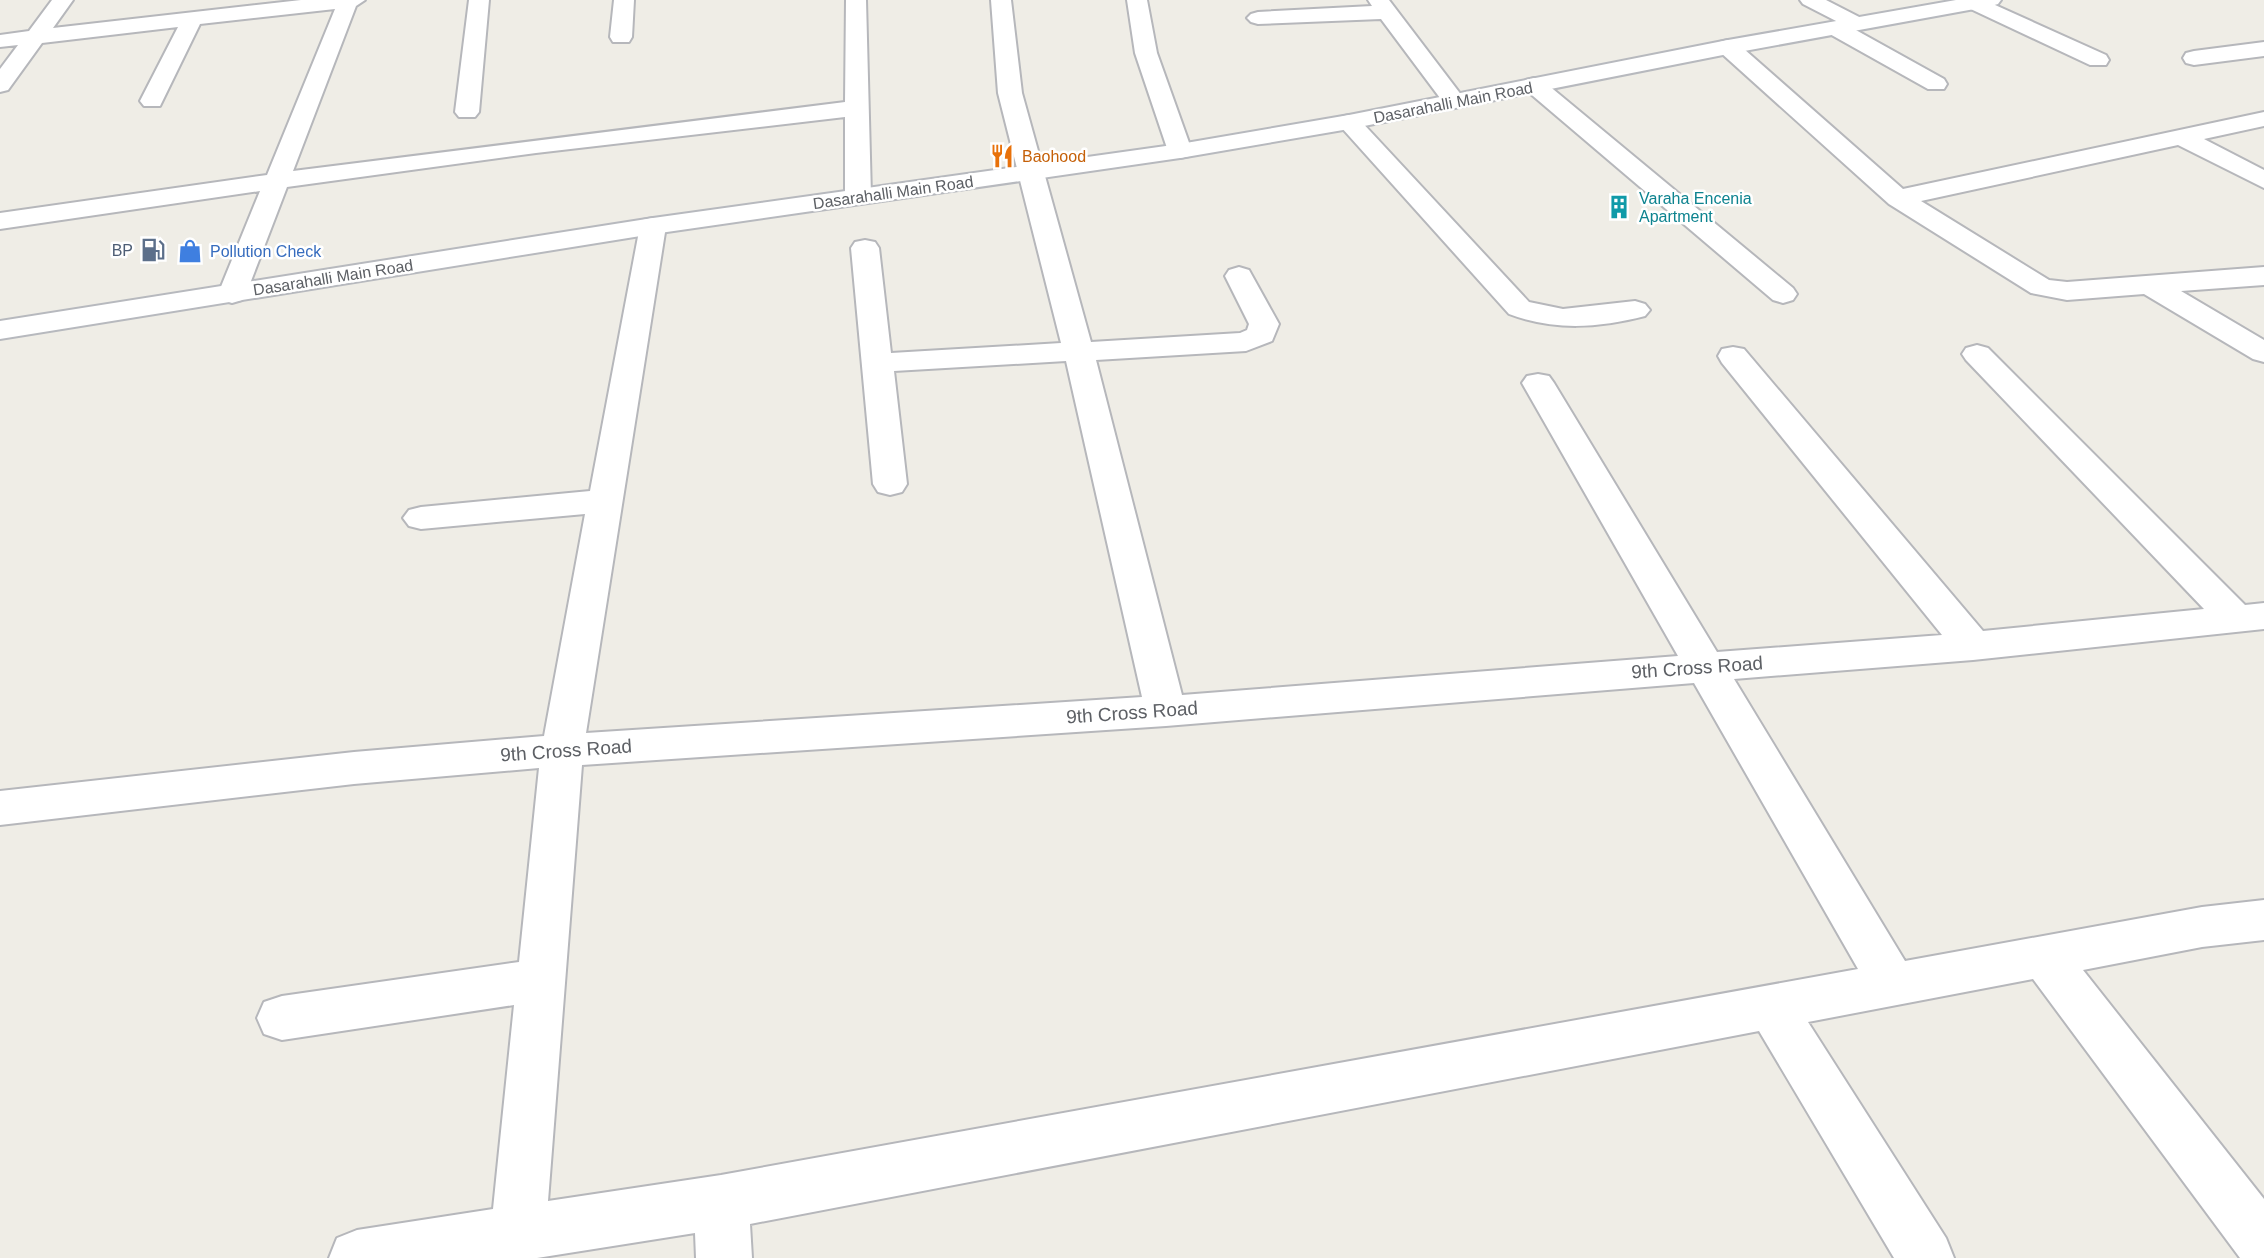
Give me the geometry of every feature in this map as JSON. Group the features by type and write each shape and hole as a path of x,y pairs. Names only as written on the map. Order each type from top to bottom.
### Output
{"street":[{"path":"0,85 63,0"},
{"path":"0,41 355,0"},
{"path":"467,112 479,0"},
{"path":"621,37 624,0"},
{"path":"856,0 858,196"},
{"path":"1000,0 1010,93 1079,353 1166,711"},
{"path":"1137,0 1146,53 1180,150"},
{"path":"1810,0 1936,84"},
{"path":"232,293 348,1"},
{"path":"1977,1 2098,60"},
{"name":"Dasarahalli Main Road","path":"0,330 653,226 1031,173 1349,122 1977,1"},
{"path":"1258,18 1382,6 1454,101"},
{"path":"152,102 192,19"},
{"path":"1728,47 1898,198 2041,287 2067,291 2264,276"},
{"path":"2194,58 2264,49"},
{"path":"1534,85 1783,294"},
{"path":"0,221 277,180 653,130 859,108"},
{"path":"1898,198 2264,119"},
{"path":"1349,122 1519,308 1540,317 1565,321 1635,310"},
{"path":"2179,136 2264,180"},
{"path":"518,1232 562,750 653,226"},
{"path":"865,248 890,484"},
{"path":"877,363 1246,342 1261,335 1264,324 1239,276"},
{"path":"2150,285 2264,353"},
{"path":"1978,354 2249,617"},
{"path":"1733,356 1973,646"},
{"path":"1538,383 1893,985"},
{"path":"421,518 605,501"},
{"name":"9th Cross Road","path":"0,808 354,768 562,750 1166,711 1973,646 2249,617"},
{"path":"357,1258 721,1202 2202,927 2264,920"},
{"path":"2044,957 2264,1244"},
{"path":"282,1018 541,979"},
{"path":"1772,1008 1926,1258"},
{"path":"721,1202 724,1258"}],"place":[{"name":"Baohood","path":"1002,156"},
{"name":"Varaha Encenia Apartment","path":"1619,207"},
{"name":"BP","path":"153,250"},
{"name":"Pollution Check","path":"190,251"}]}
